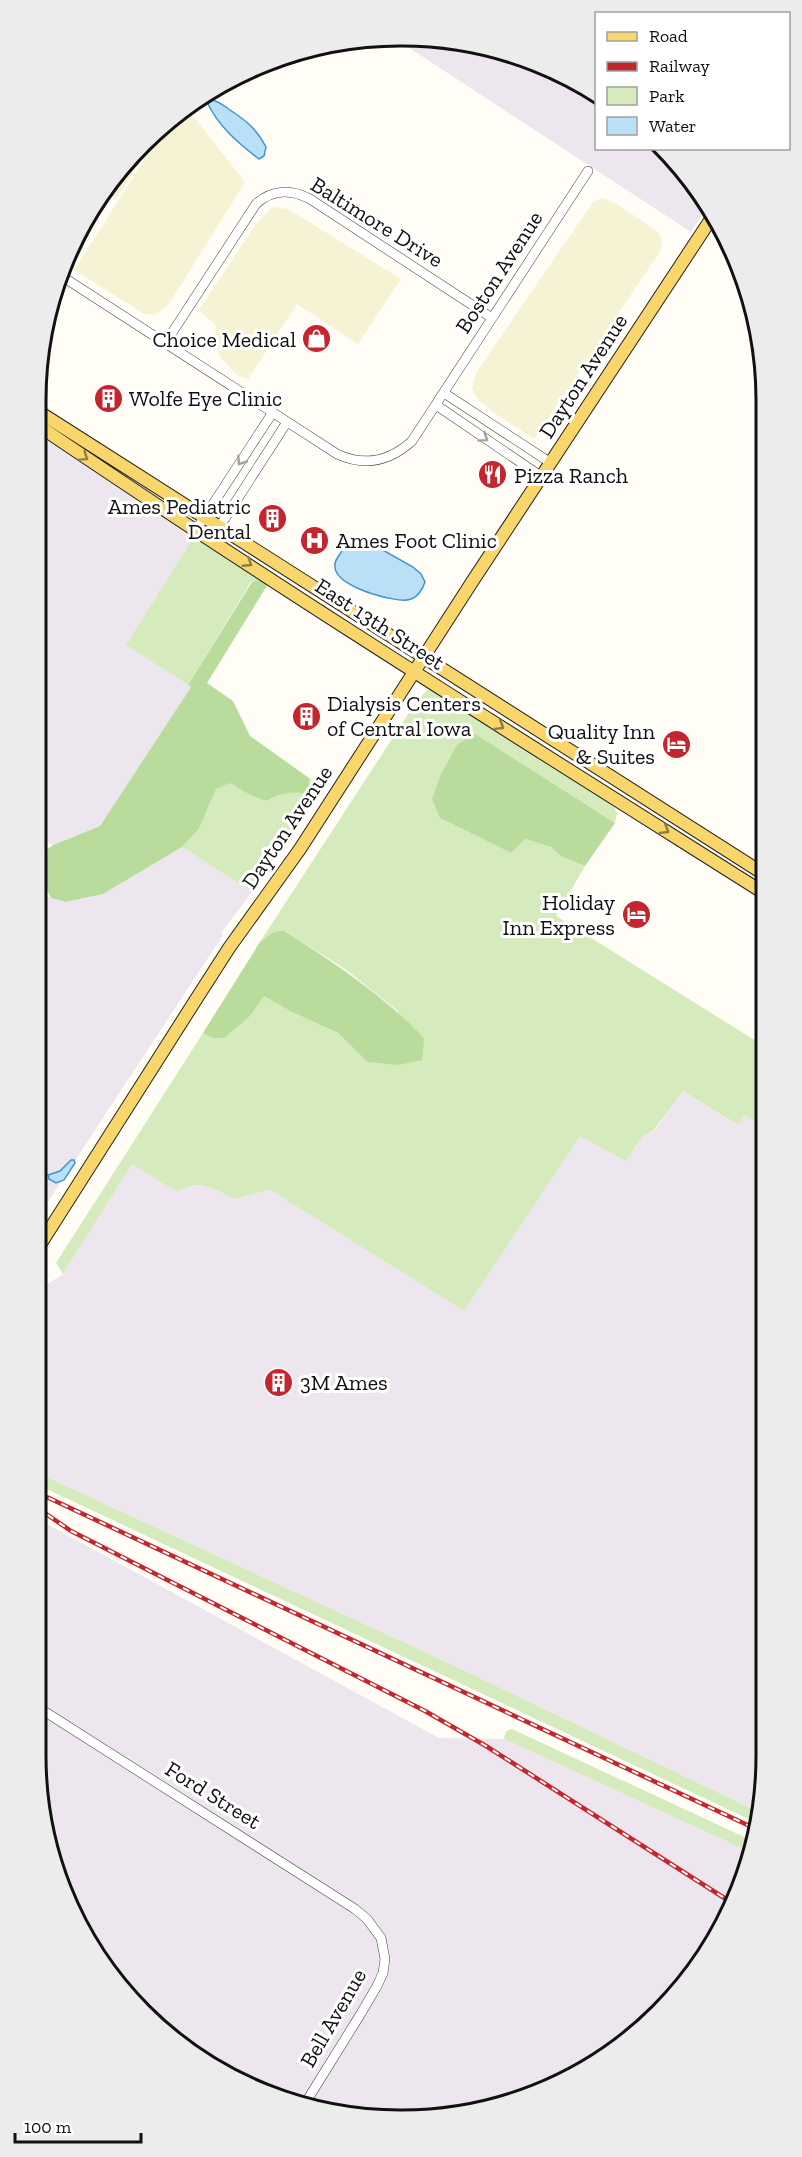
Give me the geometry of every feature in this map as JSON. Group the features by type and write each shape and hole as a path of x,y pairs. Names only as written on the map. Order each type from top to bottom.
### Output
{"main road":[{"name":"Dayton Avenue","path":"46,1235 229,948 300,849 422,658 708,224"},
{"name":"East 13th Street","path":"46,417 756,869"},
{"name":"East 13th Street","path":"46,431 414,671 756,888"}],"street":[{"name":"Boston Avenue","path":"68,280 348,459 362,462 375,461 393,456 407,445 444,393 588,171"},
{"name":"Baltimore Drive","path":"166,342 255,204 264,197 287,191 310,199 492,318"},
{"path":"444,393 551,463"},
{"path":"436,405 542,477"},
{"path":"196,530 273,412"},
{"path":"211,540 287,422"},
{"name":"Ford Street","path":"46,1712 355,1909 367,1919"},
{"name":"Bell Avenue","path":"309,2098 360,2016 382,1973 384,1948 381,1938 367,1919"}],"shaded area":[{"path":"406,46 470,53 515,65 558,83 595,104 595,150 652,150 668,167 702,214 691,232"},
{"path":"192,115 245,182 169,304 155,315 143,313 74,270 152,148"},
{"path":"143,158 116,199 112,196"},
{"path":"603,198 617,204 657,231 662,240 661,250 534,439 491,411 477,398 472,389 476,373 593,202"},
{"path":"272,207 288,209 401,279 358,344 297,304 248,379 238,376 222,359 214,345 216,326 199,310 256,224"},
{"path":"46,438 195,535 127,645 191,687 100,826 53,845 46,843"},
{"path":"182,847 252,892 221,933 223,935 46,1205 46,896 66,902 103,894"},
{"path":"683,1091 737,1125 744,1115 756,1122 756,1756 751,1808 440,1659 46,1477 46,1285 63,1274 132,1163 177,1192 189,1186 209,1186 234,1199 270,1190 464,1311 580,1135 626,1161 644,1135 655,1130"},
{"path":"46,1523 439,1738 504,1739 743,1849 729,1892 696,1953 668,1990 635,2023 617,2037 558,2074 515,2092 470,2104 424,2110 378,2110 332,2104 265,2084 204,2051 150,2007 106,1953 73,1892 53,1825 47,1779"}],"green space":[{"path":"195,535 260,579 251,582 188,685 126,645"},
{"path":"260,579 268,584 207,683 233,701 250,736 309,778 310,786 304,794 289,793 266,801 230,783 216,789 199,829 182,847 103,894 66,902 51,898 46,888 46,850 53,845 100,826 191,687 188,685 252,582"},
{"path":"427,690 432,690 611,801 617,813 615,823 474,733 440,818 511,853 525,839 551,847 562,856 585,866 556,916 756,1041 756,1122 744,1115 738,1125 683,1091 654,1130 644,1135 626,1161 580,1136 464,1311 270,1190 234,1199 213,1189 200,1186 185,1188 177,1192 132,1164 63,1274 56,1263 203,1033 213,1038 250,1016 264,995 292,1012 338,1033 351,1045 399,1012 345,969 283,930 272,933 260,942 414,705"},
{"path":"474,733 615,823 585,866 561,856 551,847 525,839 511,853 440,818 432,799 441,774 457,745"},
{"path":"309,778 318,783 322,778 324,781 321,782 321,787 252,892 182,847 199,829 216,789 230,782 252,796 266,801 310,786"},
{"path":"283,930 356,980 408,1022 424,1038 422,1060 398,1065 368,1062 338,1033 264,996 250,1016 224,1038 213,1038 203,1033 260,942 272,933"},
{"path":"46,1477 440,1659 751,1808 750,1820 46,1489"},
{"path":"512,1729 746,1838 743,1849 504,1739 506,1731"}],"water":[{"path":"213,100 244,120 266,147 264,156 259,159 244,147 229,134 208,104"},
{"path":"355,537 360,537 413,567 421,574 425,582 418,594 414,598 405,600 388,598 357,588 342,579 337,573 335,562 346,544"},
{"path":"71,1160 75,1163 64,1180 56,1183 49,1179 48,1175 60,1171"}],"railway":[{"path":"46,1497 749,1826"},
{"path":"46,1514 71,1531 425,1711 486,1746 726,1899"}],"place":[{"name":"Choice Medical","path":"317,339"},
{"name":"Wolfe Eye Clinic","path":"108,398"},
{"name":"Pizza Ranch","path":"493,475"},
{"name":"Ames Pediatric Dental","path":"272,519"},
{"name":"Ames Foot Clinic","path":"315,540"},
{"name":"Dialysis Centers of Central Iowa","path":"306,716"},
{"name":"Quality Inn & Suites","path":"676,744"},
{"name":"Holiday Inn Express","path":"636,915"},
{"name":"3M Ames","path":"279,1382"}]}
